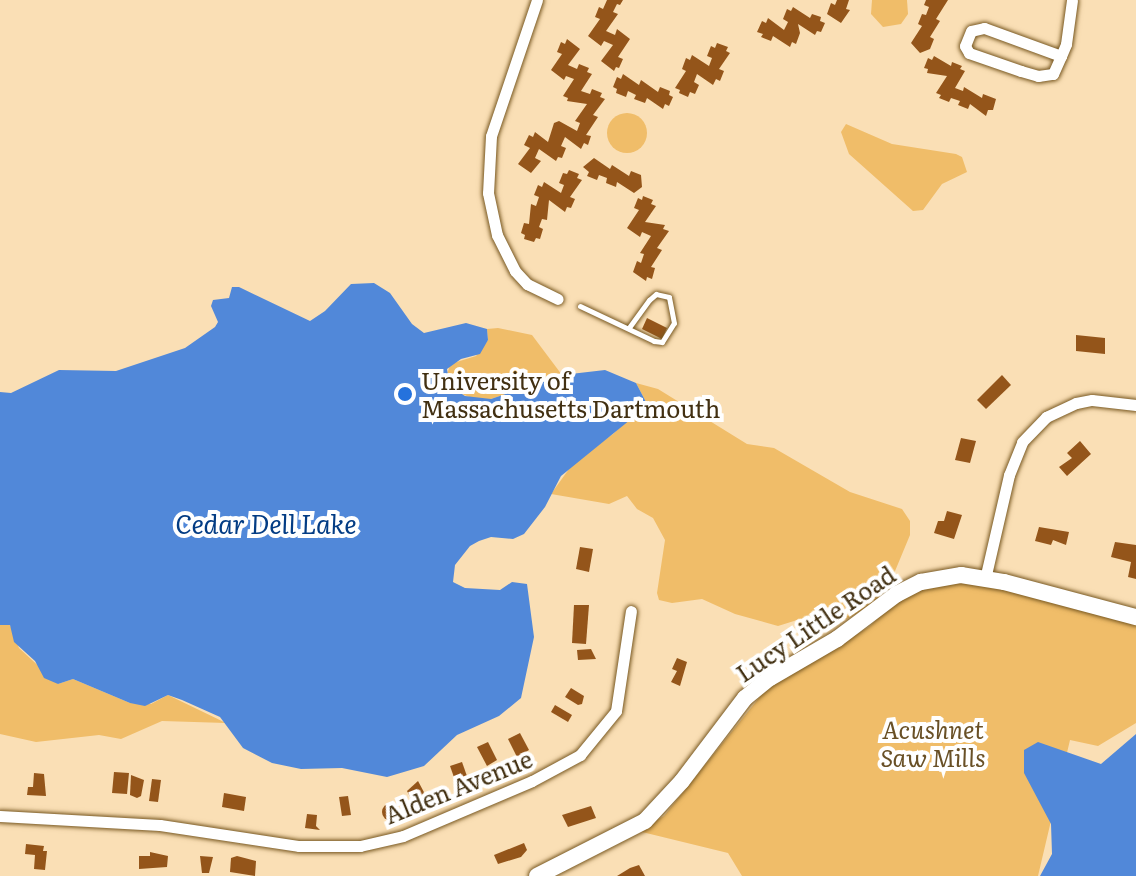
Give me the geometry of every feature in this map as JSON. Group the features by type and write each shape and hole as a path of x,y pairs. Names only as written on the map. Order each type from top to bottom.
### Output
{"street":[{"path":"537,0 491,136 488,193 497,235 515,271 527,284 558,299"},
{"path":"1061,56 984,28 971,31 965,46 978,56 1038,76 1053,74 1061,56 1071,23 1072,0"},
{"path":"985,579 1009,475 1022,442 1046,417 1076,403 1092,400 1136,405"},
{"name":"Lucy Little Road","path":"537,876 645,821 682,781 728,716 770,678 837,639 879,606 921,582 961,575 1136,617"},
{"name":"Alden Avenue","path":"0,816 160,825 299,846 360,846 403,836 532,781 580,755 616,711 631,611"}],"lane":[{"path":"580,306 629,328 662,342 674,323 669,297 656,294 629,328"}],"green space":[{"path":"872,0 907,0 908,14 901,24 883,27 871,14"},
{"path":"627,113 641,119 647,133 641,147 627,153 613,147 607,133 613,119"},
{"path":"846,124 892,144 956,154 962,157 967,172 942,184 923,210 913,211 849,154 841,132"},
{"path":"498,328 532,335 562,375 491,399 474,399 455,391 447,375 450,364 476,356 488,340 487,329"},
{"path":"636,383 658,389 747,444 774,448 850,492 902,509 910,521 910,535 888,588 874,603 845,620 810,616 778,626 735,614 702,599 672,603 659,600 657,593 665,540 653,518 637,509 627,496 609,504 551,494 574,462 613,434 646,402"},
{"name":"Acushnet Saw Mills","path":"956,578 1136,623 1136,723 1098,746 1070,740 1038,876 742,876 728,853 638,831 664,816 767,688 869,627 907,589"},
{"path":"0,625 10,625 19,648 58,684 73,679 130,703 151,704 168,695 226,723 162,721 121,739 99,735 36,742 0,734"}],"water":[{"name":"Cedar Dell Lake","path":"374,283 390,293 412,324 424,333 466,323 487,329 488,340 480,354 461,359 447,369 450,386 465,396 491,399 562,375 605,370 636,383 646,402 641,411 561,476 545,507 524,534 513,539 491,537 479,541 470,546 455,565 453,582 465,588 500,590 512,582 527,584 534,637 521,698 499,716 457,735 424,766 387,777 342,768 301,769 272,763 243,748 220,717 182,700 168,695 145,706 130,703 73,679 58,684 44,678 35,661 14,642 10,625 0,625 0,392 11,393 59,370 116,371 185,348 215,327 218,322 211,306 213,300 229,298 232,287 239,287 310,321 325,311 351,284"},
{"path":"1136,734 1136,876 1040,876 1052,854 1051,824 1024,773 1024,750 1038,742 1101,764"}],"building":[{"path":"607,0 623,0 620,5 617,4 613,12 618,14 606,31 615,35 617,29 630,39 618,57 623,59 619,68 616,67 614,71 601,61 613,45 604,41 601,46 588,36 600,19 595,17 599,7 603,9"},
{"path":"837,0 849,0 846,9 850,10 841,23 827,14 831,3 835,5"},
{"path":"926,0 948,0 936,19 940,21 930,37 934,39 930,49 920,53 911,43 922,26 918,24 922,14 926,15 929,7 924,5"},
{"path":"793,7 810,18 812,14 821,17 820,21 825,23 821,32 817,31 815,35 798,24 800,33 796,44 792,42 790,47 773,36 771,41 761,37 763,34 757,32 762,21 766,23 768,18 784,30 788,22 783,19 787,9 791,11"},
{"path":"567,39 580,49 568,65 577,69 579,64 589,68 587,72 592,74 581,91 590,94 592,89 602,93 600,97 605,99 593,115 598,117 586,135 591,136 588,145 584,143 581,149 565,137 561,146 566,148 562,158 558,157 556,161 539,149 535,158 541,161 531,173 518,164 530,148 524,145 529,135 533,137 535,132 548,142 554,123 559,121 577,131 580,123 575,121 587,104 567,101 568,98 563,96 574,79 566,76 564,80 551,70 562,54 557,52 561,42 565,44"},
{"path":"717,43 728,47 726,51 730,53 719,69 724,71 720,81 716,79 713,85 697,74 694,82 699,85 695,94 690,92 688,97 679,93 680,90 675,88 686,71 682,69 686,58 690,60 692,55 709,66 712,58 707,56 711,46 715,48"},
{"path":"934,56 951,66 952,62 962,66 960,69 965,71 955,88 963,91 964,87 982,98 983,94 996,99 993,110 988,110 986,116 970,104 968,109 958,105 960,101 951,98 949,102 939,98 941,95 936,93 947,76 927,73 928,69 924,68 928,58 932,60"},
{"path":"623,74 639,85 641,80 658,92 660,87 670,91 669,95 673,97 669,106 665,104 663,109 647,98 645,103 634,99 636,95 628,91 626,97 616,93 617,89 613,87 617,77 621,79"},
{"path":"594,158 610,169 612,165 629,176 631,171 641,175 642,187 634,193 617,182 616,187 606,183 607,178 599,175 597,180 587,176 589,172 583,167"},
{"path":"569,170 579,174 577,178 582,180 570,197 575,199 571,208 567,207 565,212 549,200 547,220 542,219 539,227 543,229 540,239 536,238 534,242 524,239 525,235 521,233 524,223 529,224 531,204 536,206 539,197 534,195 538,185 542,187 544,182 561,193 564,185 559,183 563,173 567,174"},
{"path":"643,196 653,200 651,204 656,206 645,222 665,225 663,229 669,231 657,248 662,250 651,267 655,268 652,279 647,277 646,281 633,272 637,261 641,263 644,254 640,253 651,236 642,232 640,237 627,228 639,210 634,208 638,198 642,200"},
{"path":"647,318 667,328 662,339 642,329"},
{"path":"1076,335 1105,338 1105,354 1076,351"},
{"path":"1002,375 1011,385 986,409 977,400"},
{"path":"961,438 976,441 970,463 955,460"},
{"path":"1080,441 1091,454 1067,476 1059,467 1072,458 1067,453"},
{"path":"947,511 962,515 954,539 934,533 938,521 944,521"},
{"path":"1039,527 1069,532 1066,545 1053,540 1051,545 1035,541"},
{"path":"1115,542 1136,545 1136,579 1128,577 1131,562 1111,557"},
{"path":"580,547 593,549 589,572 576,569"},
{"path":"574,605 589,605 586,644 572,643"},
{"path":"591,649 596,659 578,660 577,650"},
{"path":"677,658 687,662 680,686 671,682 677,671 672,669"},
{"path":"571,688 584,696 582,704 578,705 565,697"},
{"path":"555,705 572,715 568,722 551,712"},
{"path":"520,733 529,750 517,757 508,739"},
{"path":"488,742 497,760 487,766 477,747"},
{"path":"462,762 468,779 456,783 450,766"},
{"path":"114,772 129,773 127,794 112,793"},
{"path":"34,773 44,774 46,796 27,795 28,787 33,787"},
{"path":"131,775 144,780 141,796 137,798 130,795"},
{"path":"152,779 161,780 158,802 149,801"},
{"path":"418,781 426,796 413,803 407,791"},
{"path":"224,793 246,797 244,811 222,807"},
{"path":"348,796 351,815 342,816 339,797"},
{"path":"391,803 400,812 391,821 382,812"},
{"path":"591,806 596,818 568,827 562,815"},
{"path":"307,814 317,815 316,826 320,830 305,828"},
{"path":"524,843 527,850 521,857 498,864 494,855"},
{"path":"26,844 44,846 43,851 47,851 45,870 34,869 35,855 25,854"},
{"path":"150,852 168,856 167,867 139,869 139,856 150,856"},
{"path":"200,856 213,857 209,873 202,873"},
{"path":"237,856 256,861 255,876 230,872 231,858"},
{"path":"639,865 645,876 617,876 630,868"}],"place":[{"name":"University of Massachusetts Dartmouth","path":"405,394"}]}
